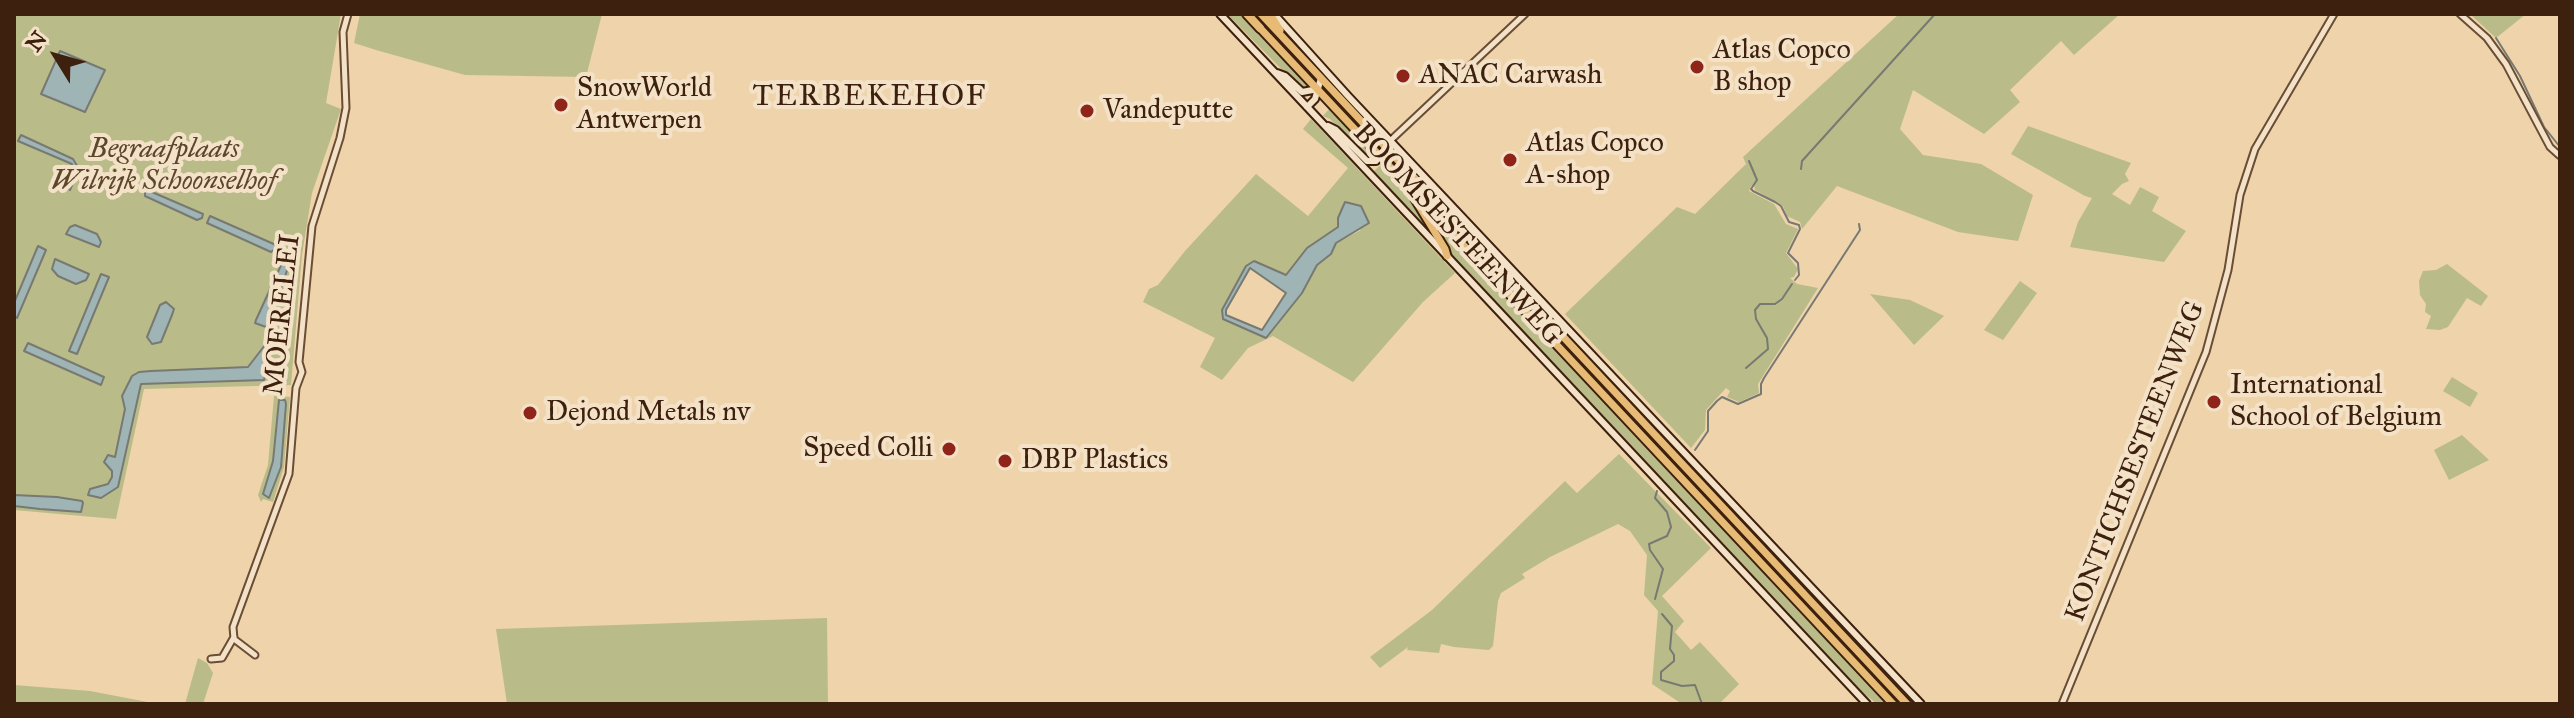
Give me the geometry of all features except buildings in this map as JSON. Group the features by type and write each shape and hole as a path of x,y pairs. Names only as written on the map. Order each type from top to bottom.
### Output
{"highway":[{"path":"1247,14 1893,704"},
{"path":"1261,14 1388,144 1907,704"},
{"path":"1272,14 1282,36"},
{"path":"1412,190 1447,256"}],"main road":[{"name":"BOOMSESTEENWEG","path":"1220,14 1867,704"},
{"name":"BOOMSESTEENWEG","path":"1272,14 1388,144 1689,456 1921,704"},
{"path":"1275,72 1285,76 1302,92 1318,89"},
{"path":"1307,107 1315,99 1321,78"},
{"path":"1320,121 1336,130 1363,158 1373,161 1381,156 1388,144"}],"street":[{"name":"MOERELEI","path":"234,639 232,631 289,474 296,388 302,372 299,362 312,226 340,138 346,108 343,32 348,14"},
{"path":"1388,144 1525,14"},
{"name":"KONTICHSESTEENWEG","path":"2062,704 2206,352 2228,270 2240,195 2255,149 2334,14"},
{"path":"2460,14 2487,38 2506,64 2550,147 2560,156"},
{"path":"211,659 222,658 234,639 255,655"}],"green space":[{"name":"Begraafplaats Wilrijk Schoonselhof","path":"14,14 341,14 326,103 341,109 312,193 302,255 291,385 144,389 116,519 14,510"},
{"path":"360,14 602,14 586,77 465,75 354,43"},
{"path":"1227,14 1243,14 1310,86 1298,86"},
{"path":"1899,14 2120,14 2074,55 2061,41 2010,90 2020,102 1984,134 1913,90 1900,129 1923,155 1981,164 2033,195 2018,241 1958,232 1837,186 1802,229 1800,222 1787,216 1783,206 1755,190 1754,185 1751,186 1749,191 1774,204 1786,224 1798,229 1786,253 1798,269 1790,278 1797,284 1818,288 1758,384 1759,393 1739,402 1727,397 1730,391 1726,388 1706,410 1705,430 1691,448 1565,314 1677,207 1695,214 1746,164 1743,157"},
{"path":"2470,14 2526,14 2496,38"},
{"path":"1331,107 1376,156 1371,158 1363,154 1330,119 1323,116"},
{"path":"1311,119 1455,273 1423,302 1353,382 1273,336 1248,348 1222,380 1200,367 1215,338 1143,302 1149,289 1158,285 1256,174 1308,216 1348,168 1303,129","holes":["1338,227 1361,230 1336,243 1331,255 1317,265 1302,293 1266,337 1223,319 1222,310 1246,266 1254,261 1286,275 1307,248"]},
{"path":"2028,126 2131,163 2125,174 2129,181 2112,194 2130,205 2140,187 2159,197 2152,211 2186,231 2164,262 2070,247 2078,222 2092,198 2011,154"},
{"path":"1394,149 1914,704 1912,704"},
{"path":"1383,163 1411,196 1432,237 1374,171"},
{"path":"1424,206 1857,669 1886,704 1877,704 1862,692 1443,245"},
{"path":"1454,224 1871,669 1868,671 1451,227"},
{"path":"2447,264 2488,296 2481,306 2467,298 2448,327 2426,329 2431,316 2425,312 2426,304 2420,295 2419,281 2423,271 2436,270"},
{"path":"2020,281 2037,293 2003,340 1984,330"},
{"path":"1870,294 1910,300 1944,316 1914,345"},
{"path":"2452,377 2478,393 2470,407 2443,391"},
{"path":"279,392 279,396 290,397 284,467 273,502 263,499 261,502 258,495 268,465 274,396"},
{"path":"2462,435 2489,460 2449,480 2434,450"},
{"path":"1619,454 1711,548 1662,596 1684,621 1675,632 1691,650 1700,642 1739,684 1719,704 1682,704 1652,684 1658,611 1644,595 1647,555 1630,531 1618,524 1550,557 1522,574 1525,578 1501,593 1493,646 1489,650 1441,644 1439,653 1407,650 1408,647 1380,668 1370,657 1432,610 1565,481 1577,493"},
{"path":"827,618 828,704 507,704 496,629"},
{"path":"198,658 207,663 213,673 203,704 185,704"},
{"path":"14,685 90,691 158,704 14,704"}],"shaded area":[{"path":"60,51 105,70 85,112 41,94"},
{"path":"21,135 73,159 79,169 70,190 63,186 72,164 18,141"},
{"path":"145,189 203,214 202,218 197,220 145,196"},
{"path":"1345,202 1361,206 1369,223 1336,243 1331,254 1317,265 1302,293 1266,338 1223,319 1222,310 1246,266 1254,261 1286,275 1307,248 1338,227 1338,218","holes":["1250,268 1286,293 1262,330 1226,315"]},
{"path":"210,216 276,245 276,248 271,252 207,223"},
{"path":"75,225 97,234 101,242 99,247 66,234"},
{"path":"38,246 46,250 17,318 14,316 14,303"},
{"path":"287,252 291,259 274,308 272,328 266,327 255,323"},
{"path":"55,259 89,274 86,280 76,284 58,276 52,269"},
{"path":"101,274 109,277 77,354 69,351"},
{"path":"166,302 174,309 172,315 161,342 152,344 147,337 160,305"},
{"path":"28,343 104,377 101,385 24,351"},
{"path":"265,345 269,348 269,358 264,380 141,384 118,487 101,498 88,495 90,489 108,484 112,477 112,471 104,462 108,455 115,457 125,409 122,396 132,376 151,371 248,367"},
{"path":"279,400 285,400 286,404 281,467 269,498 263,494 273,461"},
{"path":"14,495 57,497 83,503 81,512 14,506"}],"waterway":[{"path":"1801,169 1802,161 1935,14"},
{"path":"2496,38 2520,76 2544,127 2560,147"},
{"path":"1749,161 1757,180 1751,189 1781,206 1789,222 1799,225 1788,253 1798,263 1799,275 1795,280"},
{"path":"1695,450 1708,431 1708,411 1717,401 1722,397 1738,404 1761,394 1764,378 1860,230 1859,224"},
{"path":"1746,368 1768,349 1767,338 1756,319 1755,310 1760,304 1775,304 1792,284"},
{"path":"1655,599 1663,569 1649,544 1667,536 1671,527 1667,512 1655,498 1657,491"},
{"path":"1662,614 1672,626 1670,649 1674,661 1661,672 1661,680 1682,686 1695,685 1702,704"}],"place":[{"name":"Atlas Copco B shop","path":"1697,67"},
{"name":"ANAC Carwash","path":"1403,76"},
{"name":"SnowWorld Antwerpen","path":"561,105"},
{"name":"Vandeputte","path":"1087,111"},
{"name":"Atlas Copco A-shop","path":"1510,160"},
{"name":"International School of Belgium","path":"2214,402"},
{"name":"Dejond Metals nv","path":"530,413"},
{"name":"Speed Colli","path":"949,449"},
{"name":"DBP Plastics","path":"1005,461"}],"district":[{"name":"TERBEKEHOF","path":"870,98"}]}
